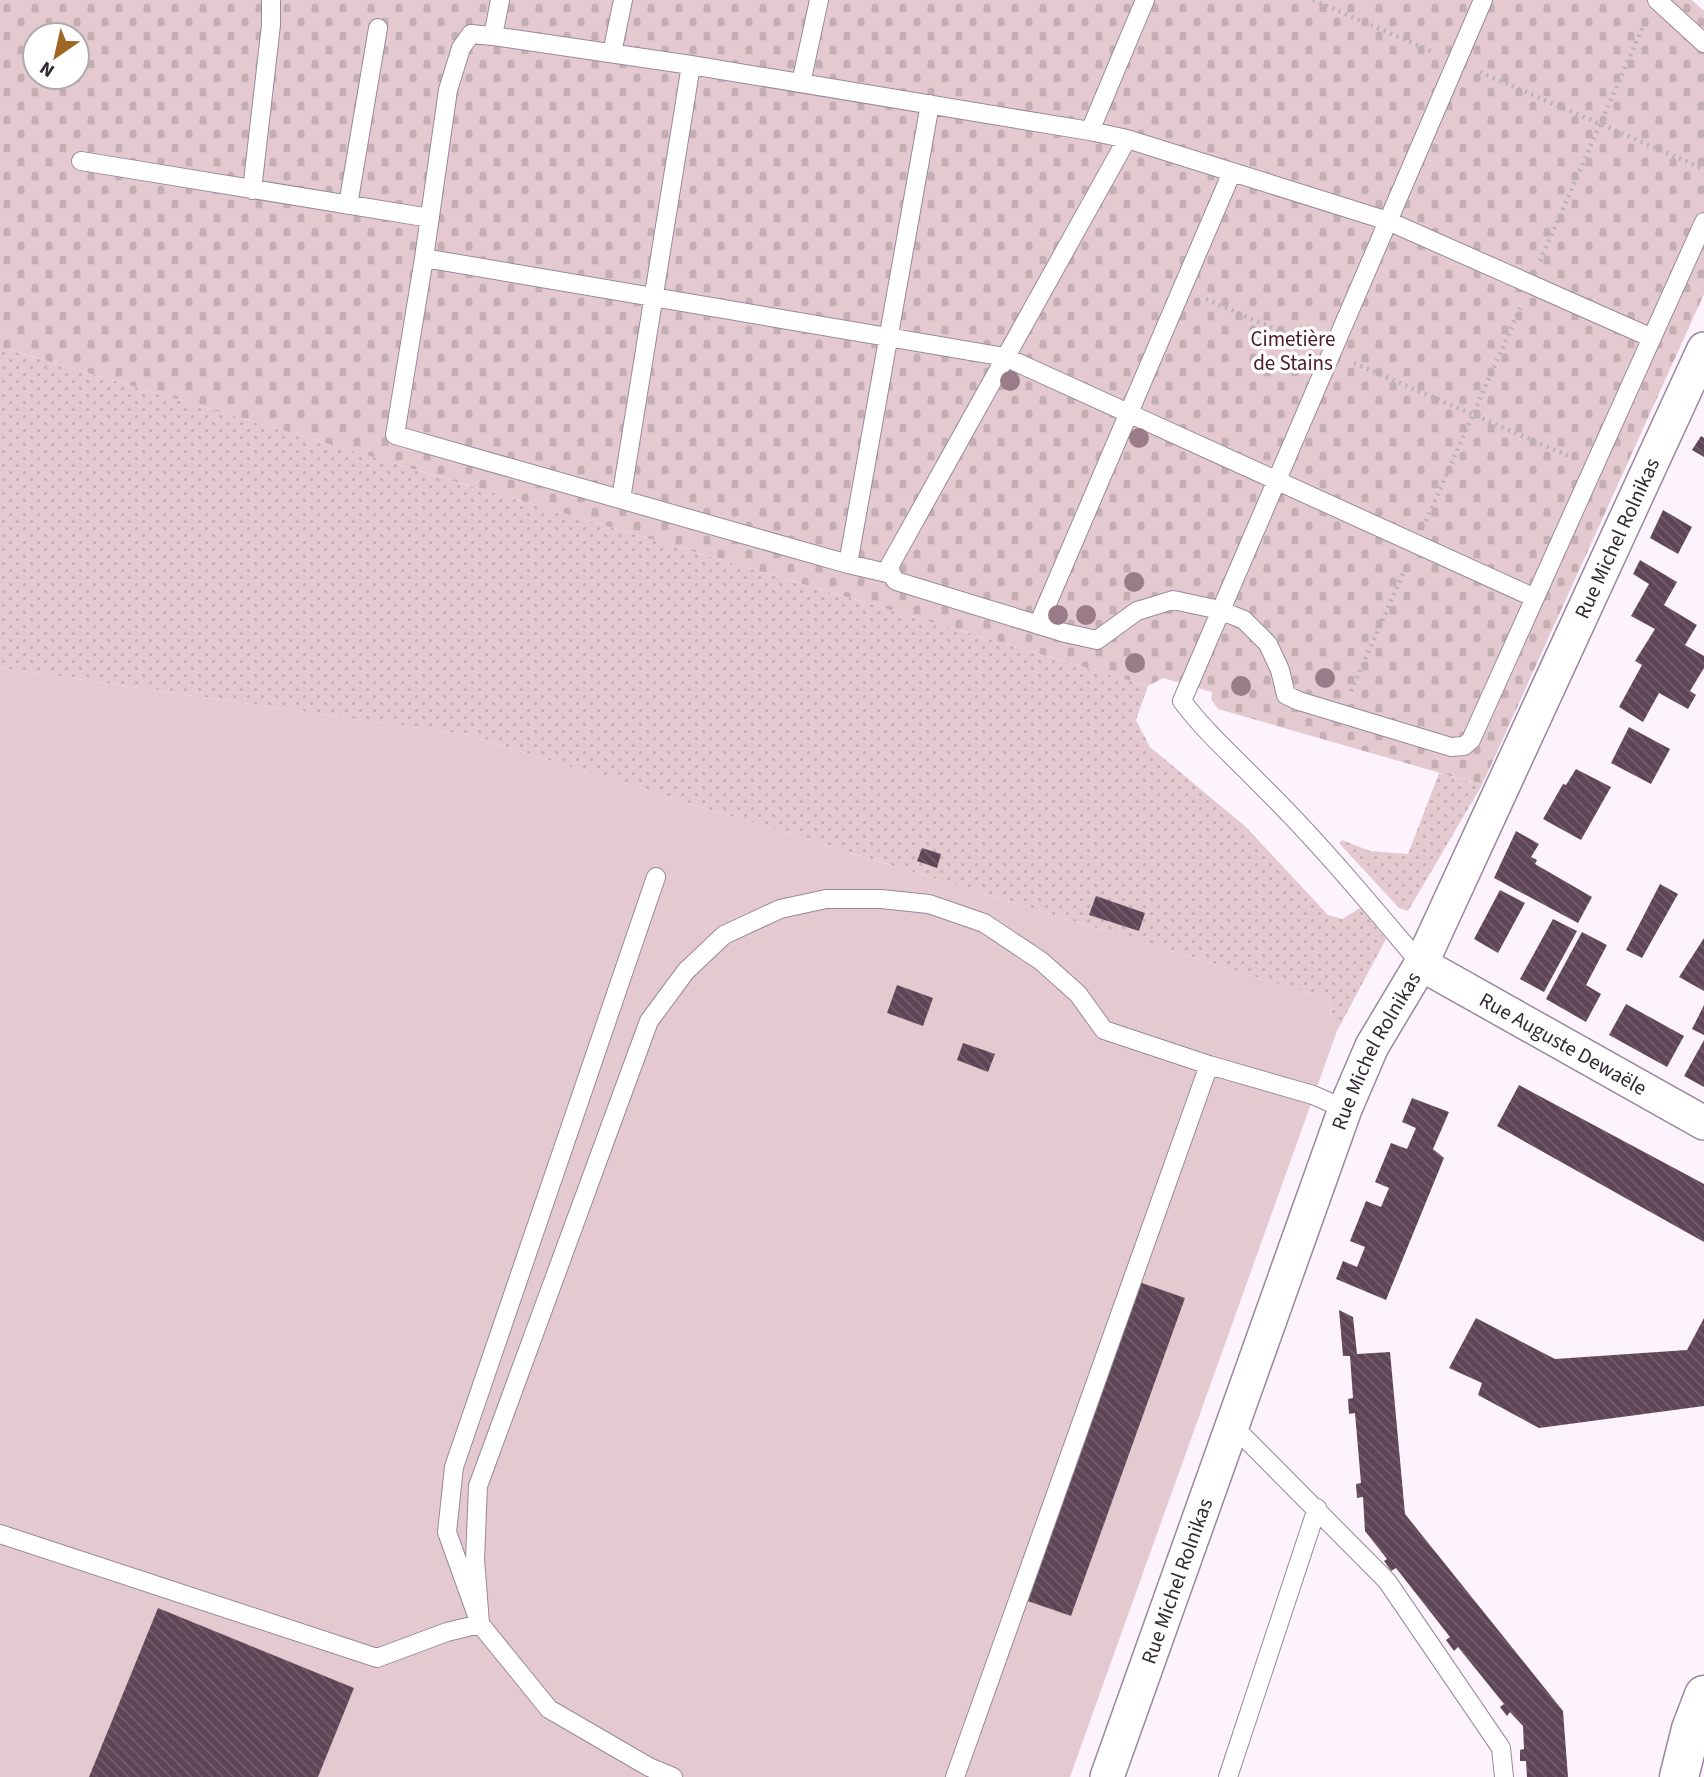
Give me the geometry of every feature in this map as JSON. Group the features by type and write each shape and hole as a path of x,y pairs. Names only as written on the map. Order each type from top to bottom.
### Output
{"main road":[{"path":"1679,1777 1691,1729 1704,1695"}],"street":[{"name":"Rue Michel Rolnikas","path":"1107,1777 1345,1109 1372,1046 1421,964 1704,349"},
{"name":"Rue Auguste Dewaële","path":"1421,964 1704,1123"}],"lane":[{"path":"252,190 271,25 271,0"},
{"path":"493,36 500,0"},
{"path":"612,53 623,0"},
{"path":"801,83 819,0"},
{"path":"1090,131 1145,0"},
{"path":"1421,964 1264,787 1203,729 1182,701 1483,0"},
{"path":"1653,6 1704,43"},
{"path":"348,205 378,28"},
{"path":"891,574 395,435 448,90 461,48 471,34 691,65 1127,139 1388,221 1652,338"},
{"path":"621,499 691,65"},
{"path":"848,564 930,104"},
{"path":"1127,139 890,565 891,574 896,581 1038,625 1097,640 1137,611 1173,600 1220,610 1244,620 1268,644 1280,670 1286,695 1451,747 1464,746 1471,740 1704,222"},
{"path":"81,161 430,218"},
{"path":"1038,625 1233,172"},
{"path":"424,258 1005,357 1535,598"},
{"path":"656,877 454,1467 447,1532 480,1625 549,1709 648,1772 673,1777"},
{"path":"480,1625 475,1559 478,1486 649,1021 686,971 724,936 780,909 826,899 881,899 929,904 984,923 1041,961 1078,994 1104,1030 1209,1065 1313,1095 1345,1109"},
{"path":"955,1777 1209,1065"},
{"path":"1233,1426 1387,1581 1501,1748 1504,1777"},
{"path":"1228,1777 1317,1508"},
{"path":"0,1534 377,1658 447,1632 480,1625"}],"path":[{"path":"1313,0 1704,169"},
{"path":"1341,714 1653,6"},
{"path":"1182,289 1594,467"}],"green space":[{"name":"Cimetière de Stains","path":"0,0 1692,0 1704,11 1704,294 1482,785 1218,709 1211,699 1212,692 1163,678 1148,686 0,347"},
{"path":"0,347 1148,686 1136,720 1150,747 1246,827 1328,915 1342,919 1360,908 1386,939 1337,1031 1327,999 467,735 0,668"},
{"path":"0,668 467,735 1327,999 1337,1031 1070,1777 0,1777"},
{"path":"1439,773 1482,785 1408,911 1399,908 1339,843 1342,840 1370,851 1408,854"}],"building":[{"path":"1701,436 1704,438 1704,457 1692,450"},
{"path":"1663,510 1692,527 1678,554 1650,538"},
{"path":"1640,560 1677,582 1664,605 1697,625 1685,645 1704,656 1704,668 1690,691 1696,695 1688,709 1659,693 1643,722 1619,707 1642,665 1635,661 1655,629 1631,616 1649,584 1633,574"},
{"path":"1629,727 1670,749 1651,784 1611,763"},
{"path":"1576,769 1611,787 1581,840 1543,819 1563,784 1566,785"},
{"path":"1516,831 1539,844 1531,857 1537,860 1535,864 1592,897 1578,923 1494,878"},
{"path":"922,848 941,854 937,868 917,861"},
{"path":"1660,884 1678,894 1642,958 1626,950"},
{"path":"1500,890 1525,903 1498,953 1474,939"},
{"path":"1096,896 1145,913 1139,931 1089,915"},
{"path":"1553,919 1577,931 1544,992 1520,979"},
{"path":"1582,932 1607,945 1586,985 1601,994 1586,1022 1546,999"},
{"path":"1704,938 1704,991 1679,977"},
{"path":"897,985 933,998 923,1026 887,1013"},
{"path":"1626,1004 1684,1036 1667,1067 1609,1035"},
{"path":"1704,1005 1704,1035 1692,1029"},
{"path":"1704,1040 1704,1087 1684,1076"},
{"path":"963,1043 995,1054 988,1072 957,1060"},
{"path":"1519,1085 1704,1184 1704,1242 1497,1126"},
{"path":"1412,1098 1449,1112 1433,1149 1444,1158 1386,1300 1336,1279 1343,1261 1357,1267 1365,1247 1350,1241 1366,1201 1381,1207 1389,1188 1375,1182 1391,1143 1407,1149 1416,1128 1402,1122"},
{"path":"1139,1282 1185,1298 1071,1616 1022,1599"},
{"path":"1339,1310 1353,1317 1357,1354 1390,1352 1405,1514 1563,1711 1568,1777 1527,1777 1526,1761 1520,1761 1520,1750 1524,1749 1523,1726 1510,1712 1507,1716 1500,1707 1504,1704 1458,1647 1454,1651 1446,1640 1450,1637 1396,1568 1391,1571 1384,1561 1387,1559 1365,1531 1363,1497 1357,1498 1356,1484 1361,1483 1355,1413 1349,1414 1348,1399 1353,1398 1350,1356 1343,1356"},
{"path":"1476,1318 1555,1359 1687,1350 1704,1318 1704,1406 1539,1428 1478,1395 1482,1383 1449,1368"},
{"path":"158,1608 354,1688 318,1777 89,1777"}]}
